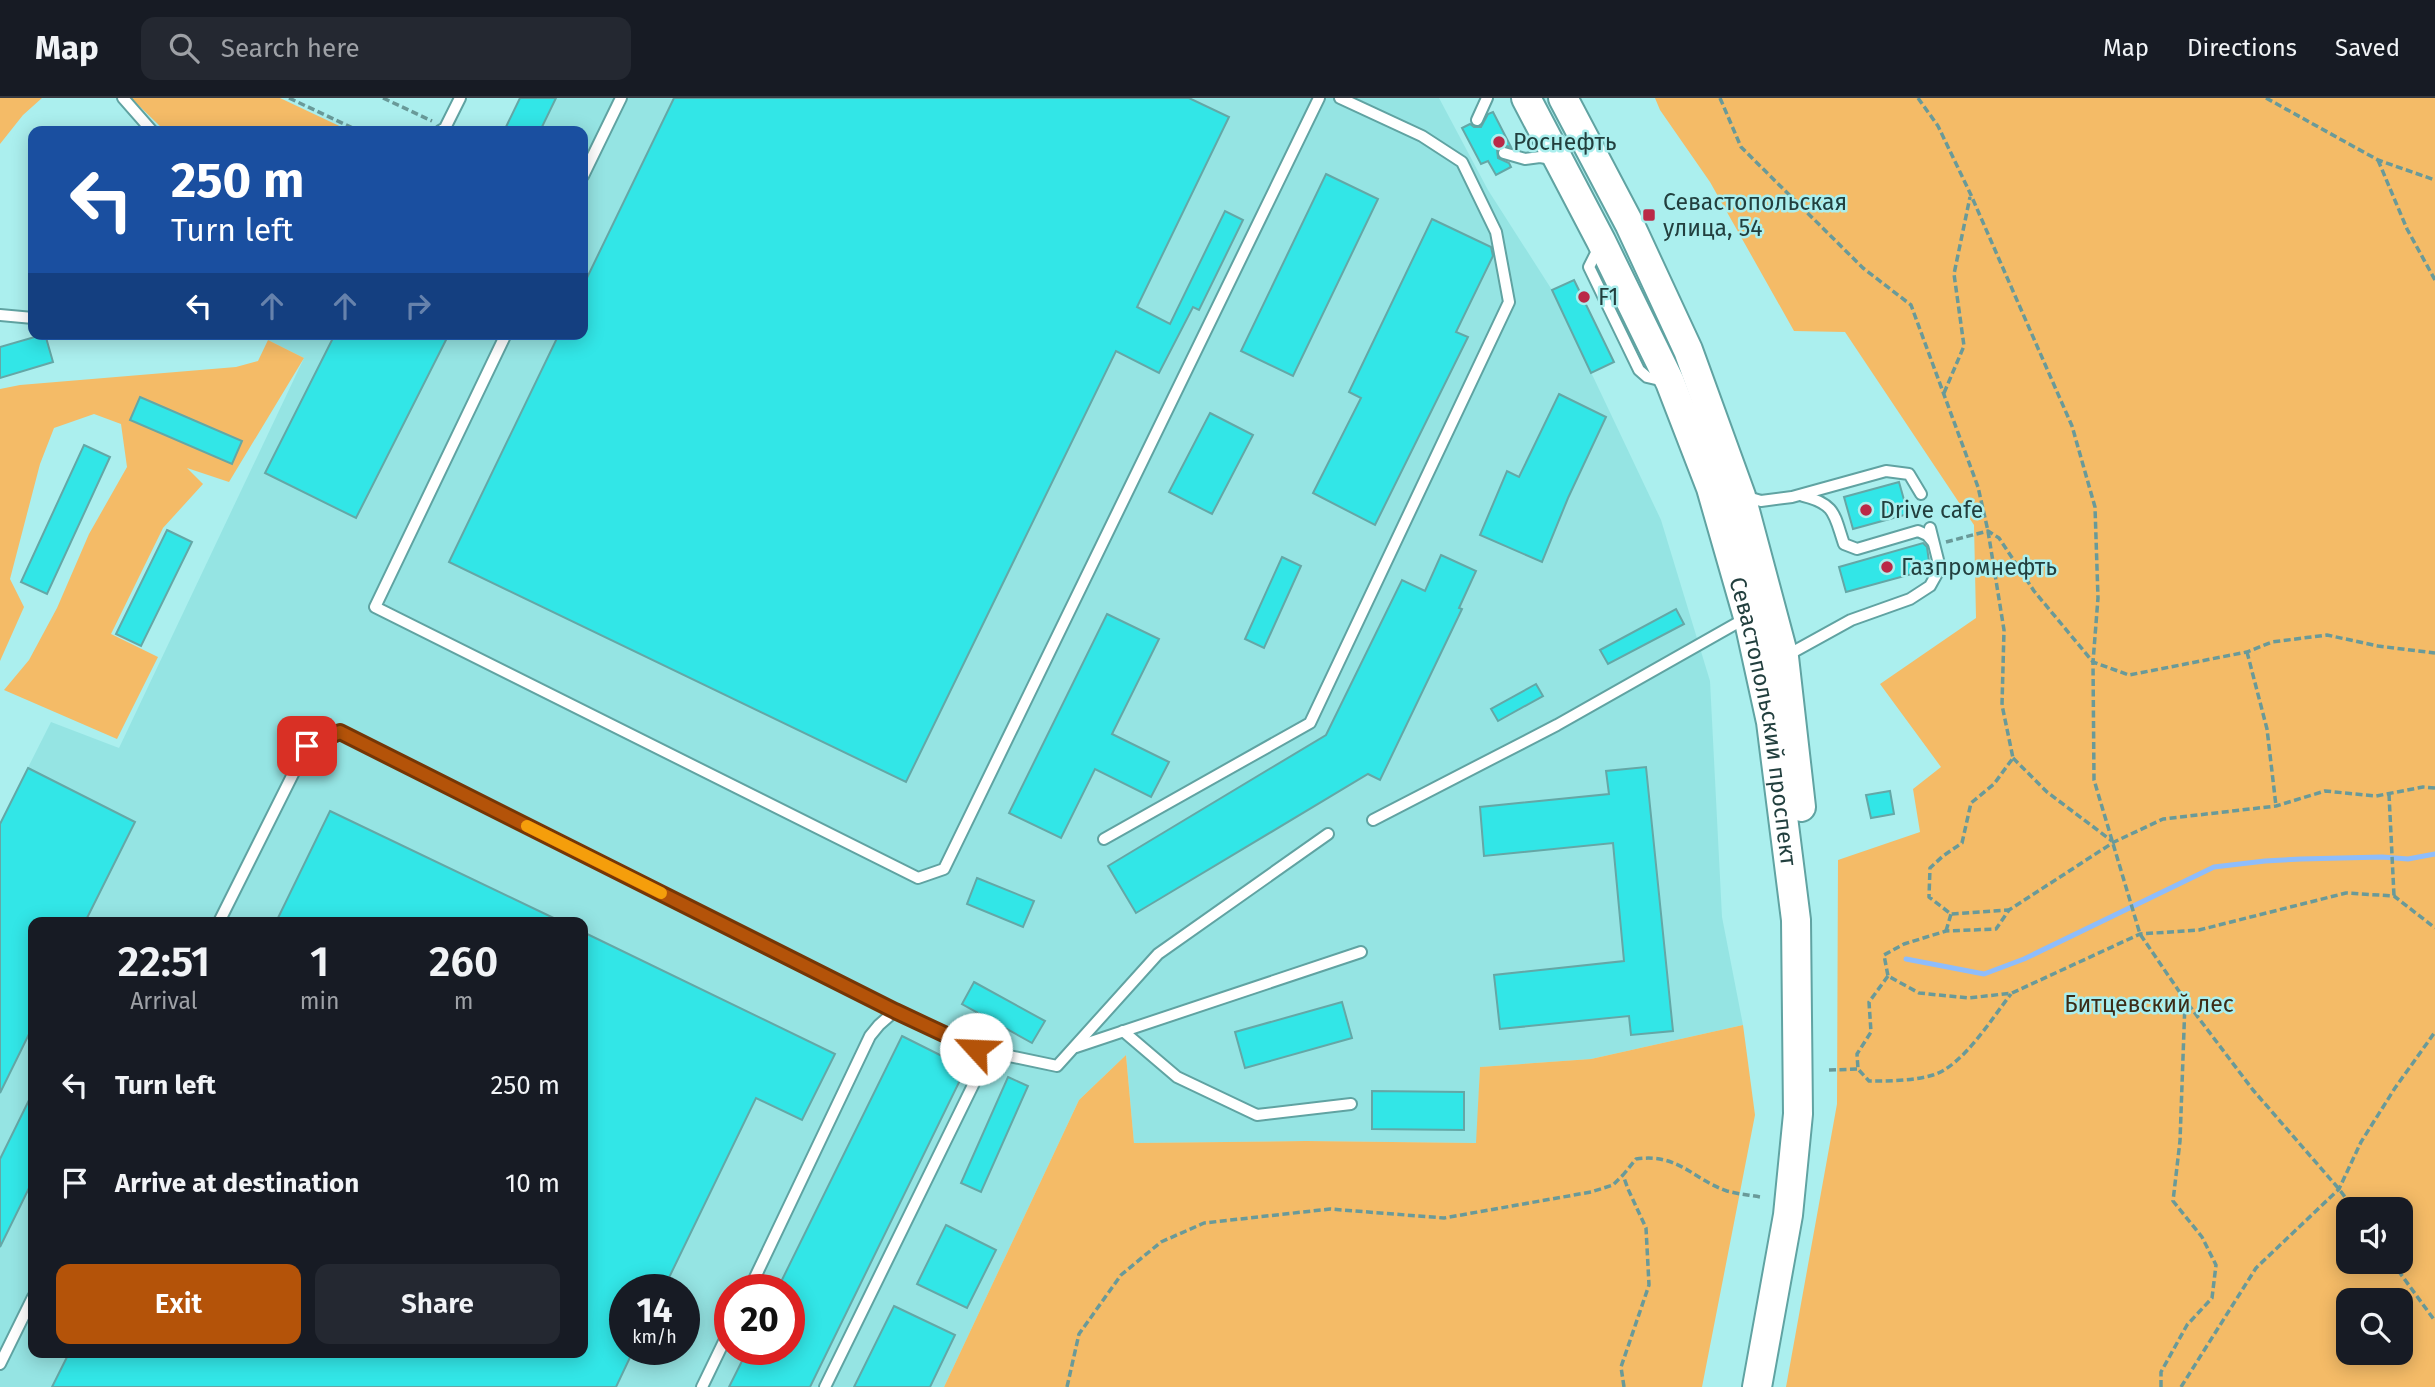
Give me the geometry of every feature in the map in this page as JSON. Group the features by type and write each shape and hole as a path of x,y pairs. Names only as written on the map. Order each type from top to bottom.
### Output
{"main road":[{"name":"Севастопольский проспект","path":"1526,98 1601,241 1670,382 1712,488 1748,617 1771,722 1797,920 1798,1114 1788,1215 1757,1387"},
{"name":"Севастопольский проспект","path":"1563,98 1630,225 1688,350 1741,496 1784,657 1815,919 1814,1115 1804,1211 1772,1387"}],"lane":[{"path":"123,98 148,126"},
{"path":"445,126 460,98"},
{"path":"588,166 621,98"},
{"path":"503,340 374,607 918,878 944,869 1319,98"},
{"path":"1104,839 1310,723 1509,302 1496,232 1462,162 1422,136 1340,98"},
{"path":"1477,120 1488,98"},
{"path":"1504,153 1525,159 1540,157 1559,161"},
{"path":"0,315 28,318"},
{"path":"1741,496 1761,500 1801,495 1886,471 1909,474 1921,494"},
{"path":"1801,495 1821,500 1833,511 1844,544 1857,549 1918,531 1927,535 1934,545"},
{"path":"1784,657 1851,620 1910,599 1930,586 1940,568 1930,528"},
{"path":"1373,820 1557,725 1748,617"},
{"path":"222,917 307,746 340,732 895,1011 976,1049 1057,1066 1158,954 1328,834"},
{"path":"1074,1048 1361,952"},
{"path":"757,1274 870,1037 895,1011"},
{"path":"1123,1031 1177,1077 1257,1115 1351,1104"},
{"path":"825,1387 977,1077 976,1049"},
{"path":"0,1364 28,1307"},
{"path":"702,1387 714,1362"}],"path":[{"path":"289,98 348,126"},
{"path":"383,98 436,126"},
{"path":"1918,98 1937,126 1971,195 2072,426 2095,507 2098,598 2093,662 2094,780 2140,934 2185,1000 2253,1090 2345,1197"},
{"path":"2266,98 2378,160 2435,180"},
{"path":"2378,160 2407,229 2435,280"},
{"path":"1944,395 1964,346 1954,274 1971,195"},
{"path":"1934,545 1988,531 1999,538 2034,591 2093,662 2129,675 2247,652 2272,642 2327,635 2378,646 2435,653"},
{"path":"2247,652 2267,729 2276,806"},
{"path":"2012,758 2047,792 2114,842"},
{"path":"2012,993 1960,1058 1935,1075 1892,1082 1869,1081 1858,1069 1857,1054 1871,1032 1869,1002 1888,975 1884,955 1904,944 1947,931 1996,929 2009,910 2114,842 2163,819 2276,806 2325,791 2376,796 2423,788 2435,789"},
{"path":"2389,794 2394,896"},
{"path":"1888,975 1919,993 1969,998 2012,993 2140,934 2199,930 2346,893 2394,896 2435,928"},
{"path":"1947,931 1951,914"},
{"path":"2161,1387 2161,1373 2188,1325 2212,1298 2216,1265 2202,1237 2173,1201 2180,1141 2185,1000"},
{"path":"2181,1387 2256,1268 2339,1189 2361,1142 2435,1032"},
{"path":"1829,1070 1858,1069"},
{"path":"1068,1387 1079,1334 1121,1275 1160,1242 1204,1223 1330,1209 1444,1218 1591,1192 1613,1185 1636,1159 1655,1156 1681,1166 1726,1191 1760,1197"},
{"path":"1623,1175 1646,1228 1649,1285 1621,1367 1624,1387"},
{"path":"2401,1274 2435,1321"}],"shaded area":[{"path":"520,98 1439,98 1488,190 1552,290 1661,520 1710,681 1722,917 1743,1025 1591,1059 1480,1067 1477,1143 1134,1143 1126,1055 1079,1100 944,1387 0,1387 0,823 51,722 119,748 304,358 268,340 588,340 588,126 506,126"}],"green space":[{"path":"0,98 42,98 23,115 0,144"},
{"path":"131,98 280,98 339,126 160,126"},
{"name":"Битцевский лес","path":"1655,98 2435,98 2435,1387 1786,1387 1837,1104 1838,860 1920,832 1913,789 1941,767 1880,684 1976,618 1974,525 1845,332 1794,331 1710,182 1660,110"},
{"path":"268,340 304,358 229,482 187,468 203,484 163,528 111,634 158,657 117,739 4,690 29,660 57,608 89,534 127,467 121,424 94,414 54,428 40,464 10,579 24,607 0,661 0,389 20,385 236,367 258,361"},
{"path":"1743,1025 1755,1115 1702,1387 944,1387 1079,1100 1126,1055 1134,1143 1476,1143 1480,1067 1591,1059"}],"building":[{"path":"520,98 556,98 542,126 506,126"},
{"path":"674,98 1189,98 1229,117 1137,307 1170,324 1225,211 1243,220 1199,310 1193,307 1159,373 1116,351 906,782 449,562 556,340 588,340 588,276"},
{"path":"1493,112 1511,147 1503,145 1497,150 1498,158 1509,163 1511,167 1496,175 1488,161 1481,164 1462,128 1470,124 1481,127 1488,114"},
{"path":"1326,174 1378,199 1293,376 1241,351"},
{"path":"1432,219 1491,247 1493,256 1456,332 1468,337 1375,525 1313,493 1361,398 1349,392"},
{"path":"1574,280 1614,362 1591,373 1552,290"},
{"path":"28,339 47,340 53,362 0,378 0,347"},
{"path":"332,340 446,340 356,518 265,473"},
{"path":"1559,394 1606,417 1542,562 1480,535 1507,471 1519,477"},
{"path":"140,397 242,441 232,464 130,420"},
{"path":"1210,413 1253,435 1212,514 1169,492"},
{"path":"84,445 110,457 47,594 21,582"},
{"path":"1899,482 1908,514 1853,529 1844,497"},
{"path":"167,530 192,542 141,646 116,634"},
{"name":"Газпромнефть","path":"1923,543 1927,547 1930,569 1846,592 1839,567"},
{"path":"1441,555 1476,571 1459,608 1462,609 1380,780 1368,774 1136,913 1108,866 1326,735 1402,580 1425,591"},
{"path":"1282,557 1301,566 1264,648 1245,639"},
{"path":"1676,609 1684,624 1608,664 1600,650"},
{"path":"1107,614 1159,639 1112,734 1169,762 1151,797 1095,769 1061,838 1009,813"},
{"path":"1536,684 1543,696 1498,721 1491,709"},
{"path":"1646,767 1673,1031 1631,1035 1629,1016 1500,1029 1494,975 1624,961 1613,843 1484,856 1480,807 1609,794 1606,771"},
{"path":"28,768 135,822 88,917 28,917 28,1036 0,1093 0,824"},
{"path":"1890,791 1894,814 1871,818 1866,795"},
{"path":"330,811 552,917 278,917"},
{"path":"977,878 1034,901 1023,927 967,904"},
{"path":"588,934 835,1054 802,1120 756,1098 671,1274 609,1274 609,1365 626,1365 616,1387 52,1387 66,1358 588,1358"},
{"path":"974,982 1045,1021 1032,1043 962,1004"},
{"path":"1342,1002 1352,1038 1245,1068 1235,1032"},
{"path":"902,1036 966,1068 810,1387 729,1387 740,1365 805,1365 805,1274 785,1274"},
{"path":"1008,1077 1028,1086 981,1192 961,1183"},
{"path":"1372,1091 1464,1092 1464,1130 1372,1129"},
{"path":"28,1102 28,1190 0,1247 0,1159"},
{"path":"946,1225 996,1250 967,1308 917,1284"},
{"path":"894,1306 955,1335 930,1387 854,1387"}],"waterway":[{"path":"1906,959 1984,974 2024,959 2214,867 2301,859 2408,859 2435,854"}],"slow traffic":[{"path":"527,826 661,893"}],"place":[{"name":"Роснефть","path":"1499,142"},
{"name":"Севастопольская улица, 54","path":"1649,215"},
{"name":"F1","path":"1584,297"},
{"name":"Drive cafe","path":"1866,510"},
{"name":"Газпромнефть","path":"1887,567"}],"route":[{"path":"307,746 340,732 895,1011 976,1049"}]}
